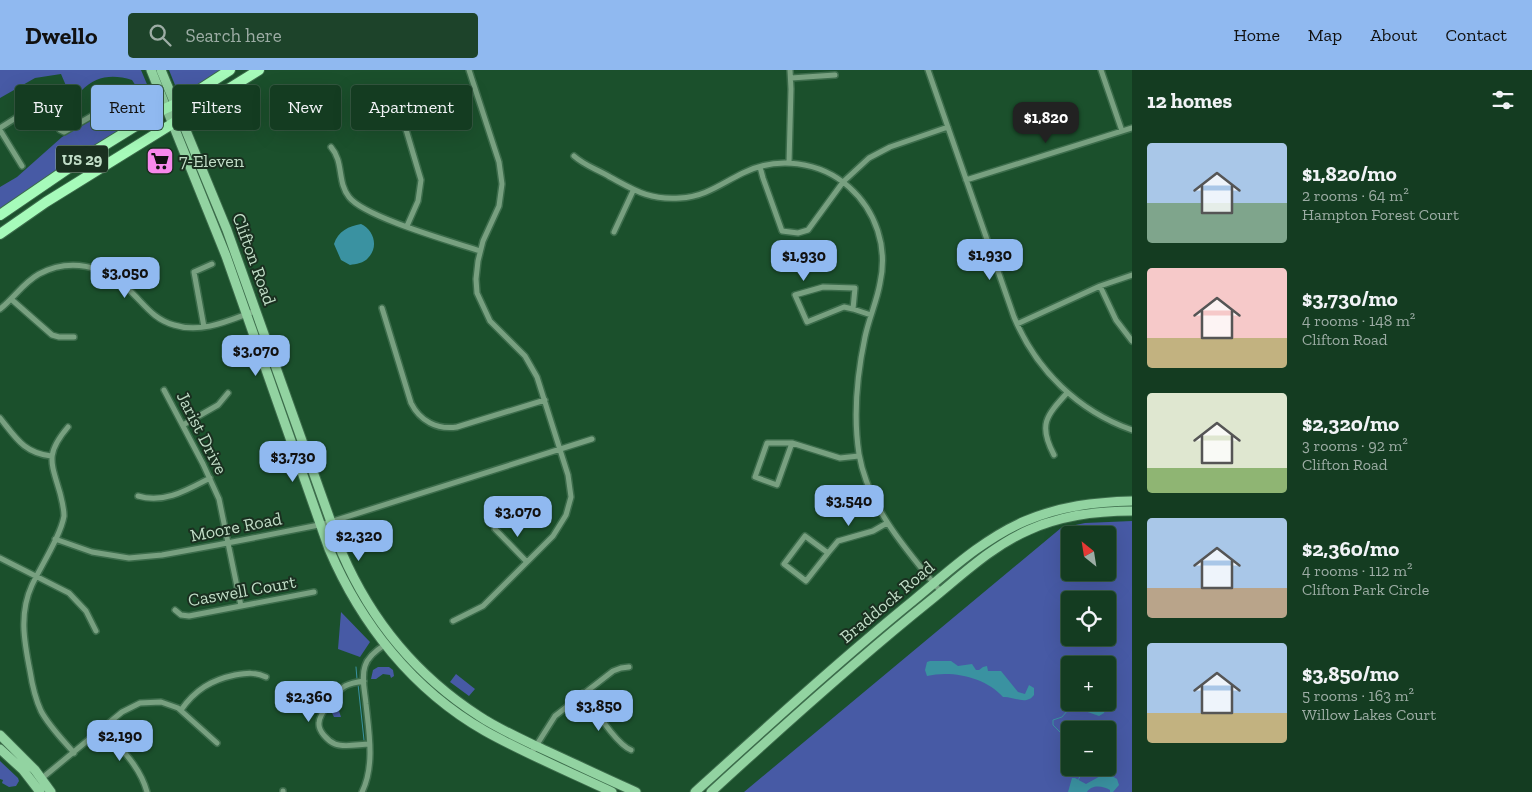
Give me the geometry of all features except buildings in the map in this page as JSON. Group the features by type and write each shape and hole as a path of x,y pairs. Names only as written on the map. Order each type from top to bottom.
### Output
{"main road":[{"path":"151,70 171,106"},
{"path":"161,70 171,106"},
{"name":"US 29","path":"0,215 79,161 230,70"},
{"name":"US 29","path":"235,85 259,70"},
{"name":"Clifton Road","path":"171,106 173,111"},
{"name":"US 29","path":"0,234 46,202 173,123"},
{"name":"Clifton Road","path":"180,130 197,182 251,312 342,553 357,586 377,618 392,639 421,671 448,694 479,716 636,792"},
{"name":"Clifton Road","path":"251,312 320,525 346,586 368,623 384,645 415,678 450,708 483,730 612,792"},
{"name":"Braddock Road","path":"695,792 828,672 993,538 1024,521 1061,508 1099,502 1132,501"},
{"name":"Braddock Road","path":"712,792 858,660 1005,542 1029,530 1062,518 1090,513 1132,511"},
{"path":"0,735 36,770 39,785"},
{"path":"0,749 39,785 51,792"}],"street":[{"path":"453,621 483,606 557,532 568,510 570,497 570,484 537,377 529,362 490,321 479,299 476,273 480,251 498,206 502,184 499,162 468,70"},
{"path":"789,162 790,70"},
{"path":"928,70 1017,324 1037,360 1067,393 1102,418 1132,430"},
{"path":"1101,70 1122,131"},
{"path":"791,78 835,75"},
{"path":"22,166 0,129 30,109 42,104 60,130 64,132 91,116"},
{"path":"760,167 782,230 798,233 808,230 843,182 862,163 878,152 948,127"},
{"path":"966,180 1132,128"},
{"path":"406,130 421,180 418,200 407,226"},
{"path":"331,147 340,162 344,189 350,198 361,207 407,226 480,251"},
{"path":"574,156 586,166 604,173 633,191 662,198 692,197 711,191 745,172 760,167 789,162 817,168 843,182 856,193 870,213 881,241 883,260 881,281 870,315 862,354 856,404 856,431 859,456 872,495 887,523 941,592"},
{"path":"614,232 633,191"},
{"path":"204,327 194,272 212,264"},
{"path":"0,309 24,284 40,273 61,266 83,266 107,272 120,281 147,310 166,322 189,328 204,327 251,312"},
{"path":"1017,324 1100,286 1132,276"},
{"path":"1100,286 1116,320 1132,341"},
{"path":"853,309 854,288 823,287 795,295 807,322 844,307 870,315"},
{"path":"11,299 52,335 74,337"},
{"path":"382,308 412,402 419,414 429,423 442,428 457,427 545,400"},
{"name":"Jarist Drive","path":"164,390 219,499 241,606"},
{"path":"183,425 218,405 228,393"},
{"path":"1054,455 1046,439 1046,424 1049,414 1067,393"},
{"path":"0,418 27,449 35,453 51,456"},
{"path":"68,427 58,439 51,456 64,509 63,520 28,596 23,627 24,644 34,691 46,719 74,753"},
{"name":"Moore Road","path":"55,539 92,552 129,558 162,555 320,525 592,439"},
{"path":"792,443 778,485 755,477 767,443 792,443 840,458 859,456"},
{"path":"138,496 149,500 163,498 210,478"},
{"path":"828,553 805,536 784,564 806,581 838,541 873,531 887,523"},
{"path":"495,529 527,562"},
{"path":"0,558 63,589 75,598 86,611 96,631"},
{"name":"Caswell Court","path":"175,610 181,615 189,616 314,592"},
{"path":"362,792 368,768 369,744 364,681 365,665 373,654 392,639"},
{"path":"531,754 555,716 613,671 630,667"},
{"path":"181,710 196,692 215,680 250,672 266,677"},
{"path":"364,681 350,684 336,694 320,718 319,724 320,730 328,740 335,744 369,744"},
{"path":"583,693 618,740 631,750"},
{"path":"39,785 122,712 140,703 161,702 181,710 217,743"},
{"path":"103,728 131,760 142,778 147,792"}],"shaded area":[{"path":"0,70 141,70 147,85 135,85 132,80 111,77 98,79 81,91 81,85 66,85 61,74 35,78 23,85 15,85 15,89 0,98"},
{"path":"169,70 226,70 204,85 175,85"},
{"path":"91,120 91,130 128,130 0,216 0,187 17,177 62,137 74,130 81,130 81,126"},
{"path":"361,224 372,234 374,239 373,249 364,261 350,265 341,260 334,244 344,230"},
{"path":"1132,521 1132,792 744,792 1061,528 1061,581 1116,581 1116,526 1071,526 1085,523"},
{"path":"341,612 370,642 360,657 338,649"},
{"path":"951,661 958,666 972,664 976,670 987,666 988,671 1001,671 1018,692 1025,694 1029,685 1034,688 1034,695 1027,700 1003,697 987,684 968,677 947,674 927,676 925,670 927,662"},
{"path":"378,667 389,667 393,670 394,676 391,678 390,675 383,674 376,679 371,679 373,670"},
{"path":"456,674 475,689 469,696 450,682"},
{"path":"339,702 341,717 334,717 330,709 334,703"},
{"path":"1085,711 1105,711 1099,716"},
{"path":"0,761 18,778 19,781 16,786 9,787 2,783 3,780 0,779"},
{"path":"1100,776 1112,776 1117,779 1119,785 1113,792 1098,786 1089,789 1087,792 1068,792 1072,778 1086,784"}],"waterway":[{"path":"356,667 357,679"},
{"path":"358,684 364,740"},
{"path":"1061,733 1053,725 1053,720 1062,717 1067,711"},
{"path":"1078,780 1080,776"}],"place":[{"name":"7-Eleven","path":"160,161"}]}
